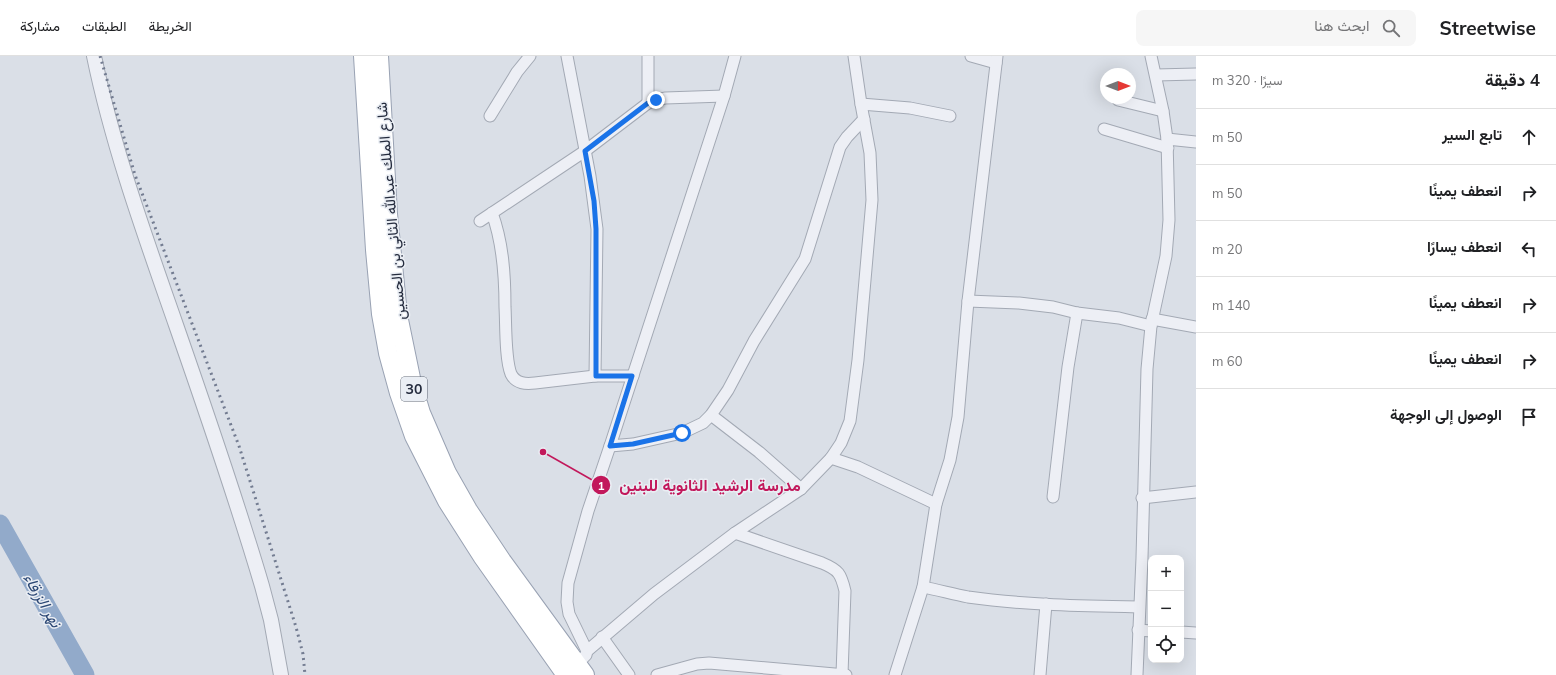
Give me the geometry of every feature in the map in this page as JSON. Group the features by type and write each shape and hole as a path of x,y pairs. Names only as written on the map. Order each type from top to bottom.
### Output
{"main road":[{"name":"شارع الملك عبدالله الثاني بن الحسين","path":"363,56 380,215 404,347 421,413 447,473 468,510 502,561 579,666"},
{"name":"شارع الملك عبدالله الثاني بن الحسين","path":"379,56 380,215"}],"street":[{"path":"94,56 109,120 133,201 259,573 271,620 281,675"},
{"path":"490,116 517,72 530,56"},
{"path":"567,56 593,194 596,229 596,376"},
{"path":"648,56 648,103"},
{"path":"579,666 569,614 567,595 568,583 588,511 724,96 735,56"},
{"path":"895,675 923,587 936,504 950,460 958,417 968,301 997,60 971,56"},
{"path":"1136,675 1142,558 1142,498 1147,369 1151,322 1166,256 1169,220 1167,144 1163,111 1151,56"},
{"path":"579,666 602,637 654,594 735,533 802,489 831,458 841,443 850,421 858,360 872,200 870,153 861,104 856,58"},
{"path":"1156,75 1196,74"},
{"path":"480,221 585,151 648,103 664,98 724,96"},
{"path":"861,104 910,108 950,116"},
{"path":"1134,104 1163,111"},
{"path":"610,446 633,444 682,433 703,423 711,415 728,390 754,342 805,259 840,147 864,119"},
{"path":"1104,129 1167,144 1196,142"},
{"path":"492,213 501,242 505,295 506,342 511,374 516,381 526,384 596,376 632,376"},
{"path":"968,301 1019,303 1053,307 1077,313 1196,327"},
{"path":"1054,497 1068,366 1077,313"},
{"path":"711,415 759,452 802,489"},
{"path":"831,458 858,467 936,504"},
{"path":"1142,498 1196,492"},
{"path":"657,675 697,664 709,663 844,675 845,591 842,578 835,568 822,562 735,533"},
{"path":"923,587 967,596 1014,602 1082,606 1139,607"},
{"path":"1040,675 1046,604"},
{"path":"1138,630 1148,631"},
{"path":"1184,632 1196,633"},
{"path":"602,637 629,675"}],"waterway":[{"name":"نهر الزرقاء","path":"0,524 85,675"}],"railway":[{"path":"100,56 135,175 239,446 296,627 303,654 305,675"}],"place":[{"name":"مدرسة الرشيد الثانوية للبنين","path":"543,452"}],"route":[{"path":"656,100 648,103 585,151 594,201 596,229 596,376 632,376 610,446 633,444 682,433"}]}
